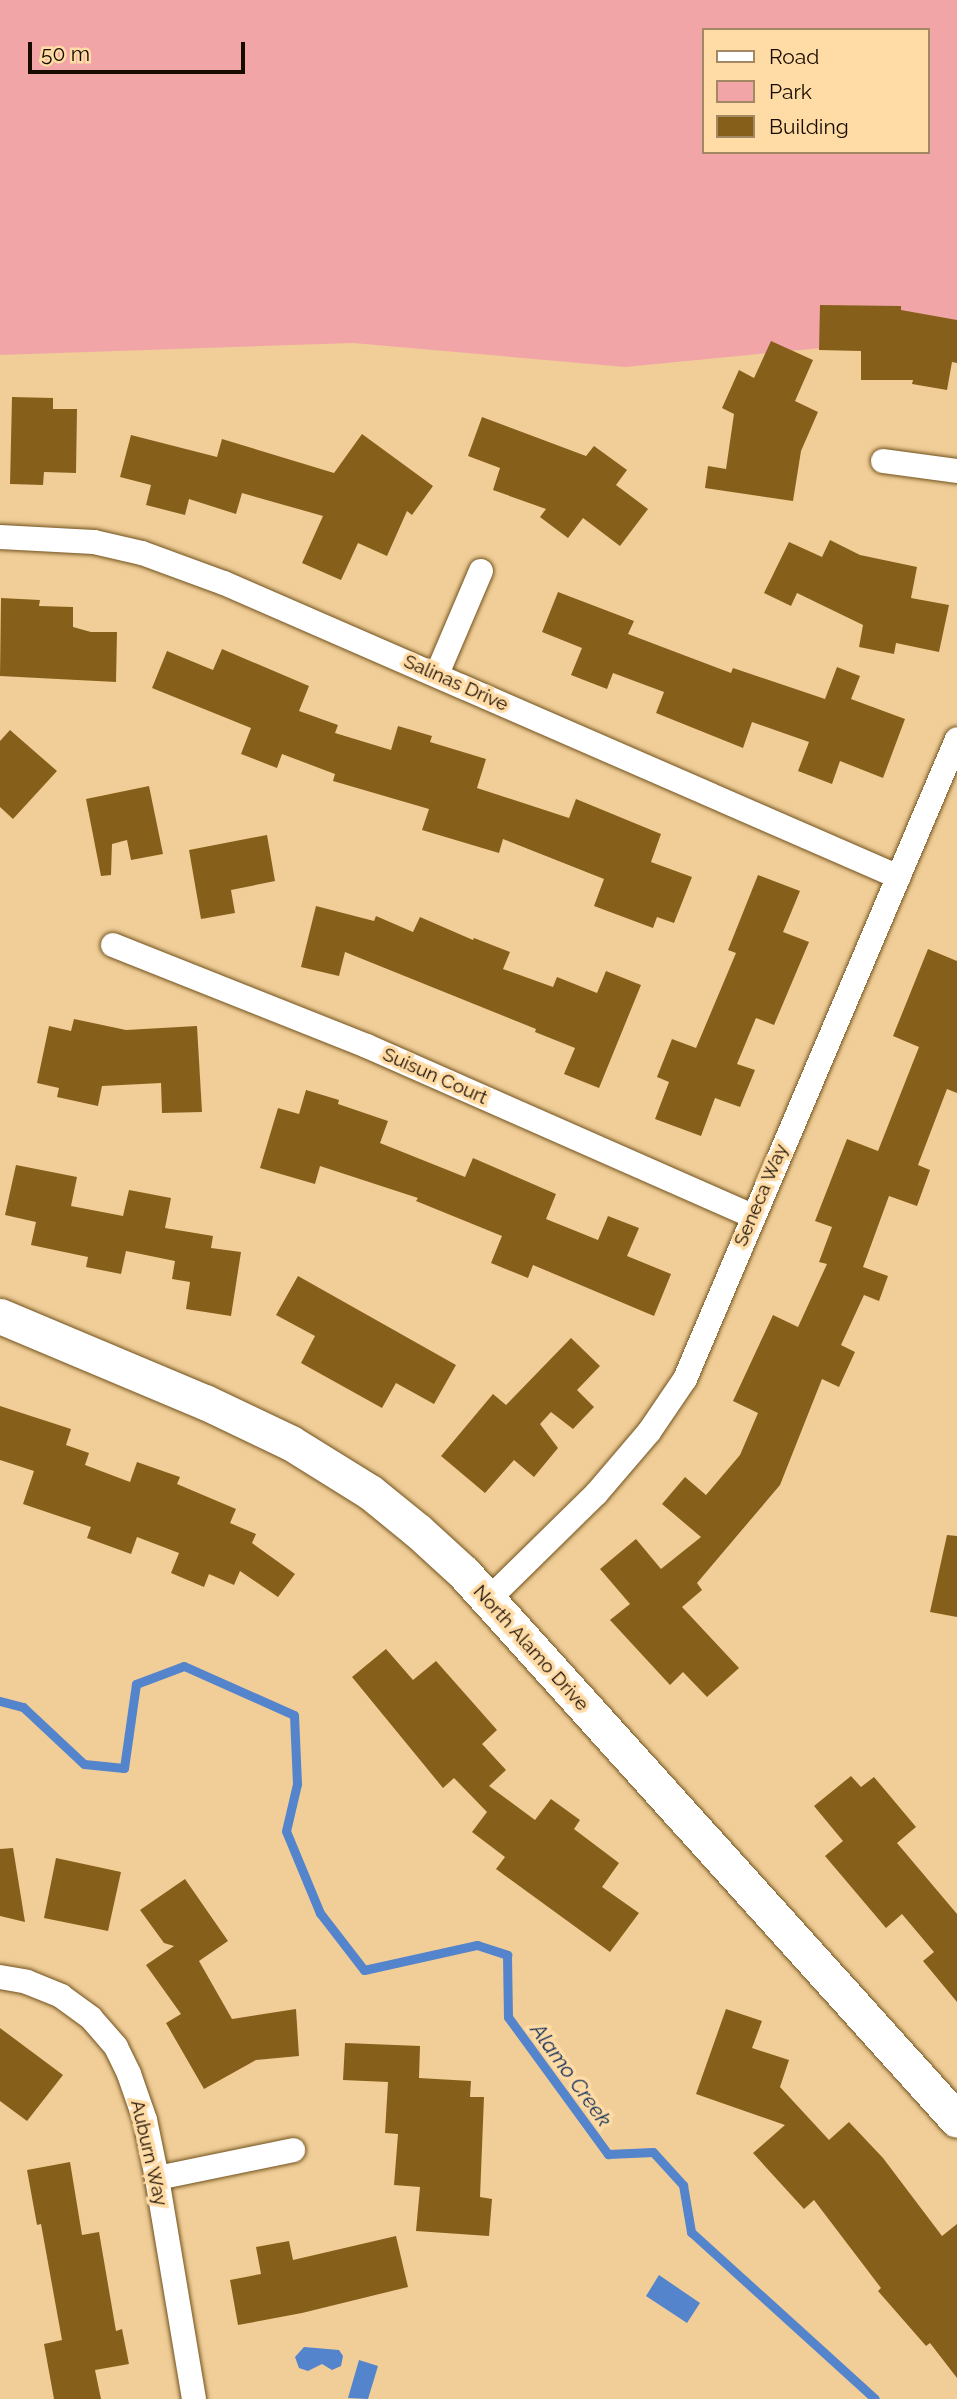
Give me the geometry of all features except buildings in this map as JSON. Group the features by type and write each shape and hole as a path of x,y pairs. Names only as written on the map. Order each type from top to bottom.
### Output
{"street":[{"path":"883,461 957,471"},
{"name":"Salinas Drive","path":"0,537 94,542 142,553 223,583 899,877"},
{"path":"437,674 481,571"},
{"name":"Seneca Way","path":"488,1600 596,1494 649,1432 685,1379 957,739"},
{"name":"Suisun Court","path":"113,946 368,1046 752,1216"},
{"name":"North Alamo Drive","path":"0,1316 205,1402 291,1443 370,1492 409,1523 464,1573 956,2118"},
{"name":"Auburn Way","path":"0,1977 27,1982 61,1996 91,2018 116,2047 145,2120 194,2399"},
{"path":"157,2178 293,2150"}],"green space":[{"path":"0,0 957,0 957,335 625,367 353,343 0,355"}],"water":[{"path":"659,2275 700,2303 687,2323 646,2296"},
{"path":"304,2347 339,2350 343,2356 341,2366 332,2370 322,2364 308,2371 299,2368 295,2357"},
{"path":"359,2360 378,2366 368,2399 348,2398"}],"waterway":[{"name":"Alamo Creek","path":"0,1701 23,1707 84,1764 124,1768 136,1684 184,1666 294,1715 297,1784 286,1831 320,1913 364,1970 477,1945 507,1955 508,2017 608,2154 653,2152 683,2185 691,2232 875,2399"}]}
